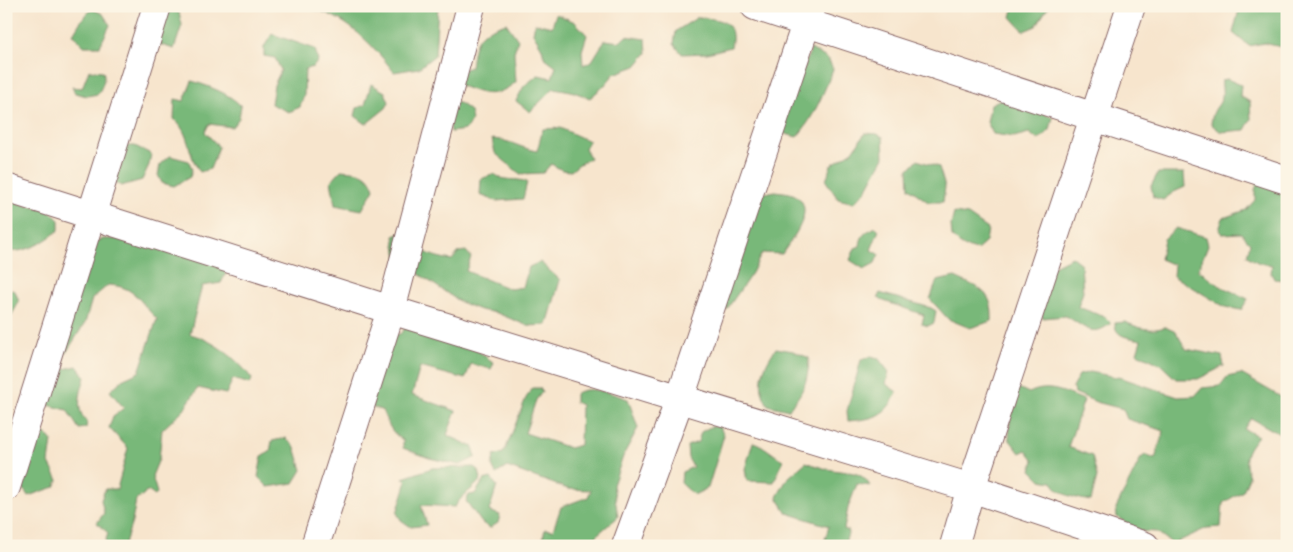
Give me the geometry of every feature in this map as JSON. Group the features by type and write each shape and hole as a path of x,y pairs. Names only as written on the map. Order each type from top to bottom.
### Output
{"street":[{"path":"6,487 157,6"},
{"path":"315,546 391,310 471,6"},
{"path":"755,6 810,14 1095,116 1287,180"},
{"path":"954,546 970,488 1131,6"},
{"path":"626,546 680,398 810,14"},
{"path":"6,188 391,310 970,488 1145,546"}],"green space":[{"path":"155,6 170,6 169,11 179,12 182,25 174,49 152,42"},
{"path":"300,6 438,6 435,55 419,68 394,72 371,45 354,29 323,12"},
{"path":"1014,6 1049,6 1036,26 1024,31 1011,17"},
{"path":"1240,6 1287,6 1287,45 1281,47 1264,43 1249,46 1233,33"},
{"path":"92,9 103,14 110,25 100,46 84,46 73,34 82,19"},
{"path":"556,14 575,22 587,35 582,51 583,65 592,61 605,40 620,42 626,36 646,39 647,53 636,66 614,74 590,98 571,91 554,88 530,112 516,101 524,86 538,75 552,78 556,66 544,57 542,48 533,33 535,23 552,27"},
{"path":"698,17 719,20 729,26 732,38 731,47 707,53 682,54 674,44 676,31"},
{"path":"506,23 518,40 514,52 516,82 501,91 488,94 458,85 459,71 471,67 474,48 479,37 483,33"},
{"path":"272,34 315,49 318,61 313,67 305,69 304,95 300,107 289,112 271,104 274,85 281,70 275,58 264,56 264,47"},
{"path":"811,49 828,59 833,69 830,78 813,113 797,137 778,132"},
{"path":"89,70 103,71 104,80 98,94 87,96 75,93 72,87 82,88"},
{"path":"1227,79 1241,85 1240,96 1250,102 1251,119 1245,130 1221,132 1211,124 1213,114 1222,97 1222,80"},
{"path":"192,81 224,94 241,106 239,118 232,127 209,124 205,132 219,147 210,169 200,172 183,131 174,119 175,99 184,101"},
{"path":"371,84 385,92 389,102 386,108 366,124 355,116 357,108 365,105"},
{"path":"1003,98 1053,117 1050,130 1038,140 1029,133 1014,137 993,134 987,122 991,104"},
{"path":"446,99 461,104 470,111 472,120 465,130 451,132"},
{"path":"560,128 589,141 585,148 590,158 571,171 562,170 551,164 543,173 520,174 495,153 492,139 537,151 543,129"},
{"path":"865,133 877,134 883,137 884,157 866,190 854,203 838,199 826,181 831,165 853,151"},
{"path":"119,146 135,146 151,154 149,165 142,180 121,186 102,173"},
{"path":"170,156 189,161 192,170 190,177 174,186 162,183 158,175 160,165"},
{"path":"917,160 939,167 945,187 943,202 928,202 909,188 908,170"},
{"path":"341,170 362,173 372,183 374,189 362,210 335,205 331,181"},
{"path":"1158,173 1184,173 1185,187 1163,200 1153,197 1151,186"},
{"path":"494,174 507,179 527,182 523,199 496,201 480,195 481,179"},
{"path":"1258,182 1287,195 1287,228 1284,229 1287,233 1287,265 1284,280 1274,279 1271,273 1272,265 1259,263 1247,256 1250,243 1241,233 1222,234 1219,230 1223,218 1246,210 1255,200 1255,190"},
{"path":"775,191 793,194 801,201 804,208 803,216 796,233 782,254 762,253 752,273 727,309 707,309 755,195"},
{"path":"6,200 49,210 59,220 59,230 47,239 27,249 6,251"},
{"path":"954,213 968,215 988,229 986,242 977,250 963,246 952,237 951,225"},
{"path":"876,227 879,230 871,250 879,254 875,263 864,269 850,260 855,248 860,246 864,234"},
{"path":"1176,228 1206,237 1208,245 1198,270 1220,286 1248,299 1241,310 1225,307 1173,276 1174,265 1160,259 1164,239"},
{"path":"406,231 420,248 437,257 452,260 459,252 466,251 471,257 466,271 510,289 523,287 529,267 540,262 560,280 547,325 528,326 497,313 480,310 460,302 397,259 394,236"},
{"path":"103,239 132,239 218,260 226,273 221,283 202,286 190,334 224,351 240,364 252,379 250,384 233,379 226,394 198,388 184,409 162,430 159,459 152,476 157,493 155,496 148,491 136,500 132,522 124,546 104,546 108,533 97,523 104,513 101,500 105,489 117,489 128,448 109,428 113,416 124,408 110,391 122,380 139,372 157,319 136,296 125,288 108,285 92,299 85,323 64,356 64,369 77,366 85,377 80,394 80,406 83,417 87,422 86,428 79,429 67,410 48,405 40,390 84,247"},
{"path":"1072,257 1081,264 1083,292 1078,307 1105,317 1111,323 1104,328 1098,330 1088,329 1066,316 1042,318 1044,271"},
{"path":"955,277 983,292 990,303 992,321 970,328 948,319 930,299 937,281"},
{"path":"8,289 15,291 19,302 6,325 6,291"},
{"path":"880,293 931,308 936,311 934,323 928,326 922,324 924,315 881,300 878,297"},
{"path":"1125,322 1145,329 1165,327 1176,332 1186,349 1222,356 1224,366 1198,379 1176,379 1160,364 1137,353 1141,340 1124,336 1117,332 1115,323"},
{"path":"409,324 472,346 494,363 491,369 471,364 465,379 420,367 412,395 456,411 447,435 473,447 476,457 460,465 429,458 403,448 403,440 392,431 382,410 356,403 347,389 377,337 400,334"},
{"path":"776,348 793,351 809,358 804,387 788,410 768,405 762,390 761,383 764,369"},
{"path":"871,356 878,358 889,372 886,384 897,392 888,407 878,415 872,418 848,421 847,411 861,360"},
{"path":"1090,372 1122,378 1178,397 1195,396 1202,388 1220,386 1227,377 1241,374 1281,397 1287,386 1287,438 1251,418 1244,429 1258,436 1246,455 1249,477 1243,491 1223,503 1221,527 1207,528 1173,544 1157,532 1138,531 1117,517 1116,508 1141,458 1145,455 1155,459 1164,431 1127,419 1123,409 1096,402 1075,393 1072,388 1079,375"},
{"path":"1012,385 1029,393 1036,390 1050,389 1084,400 1068,447 1092,456 1097,477 1091,501 1069,496 1055,487 1052,482 1041,480 1031,470 1034,460 1026,450 1020,453 1009,439 1010,421 994,406"},
{"path":"533,388 540,388 542,392 536,400 525,433 570,448 580,445 581,405 575,402 575,394 581,391 594,390 628,399 638,428 624,454 613,485 618,517 599,533 590,546 555,546 543,538 545,529 553,530 561,507 588,497 591,490 568,489 507,467 496,474 492,466 494,456 503,453 506,448 526,398"},
{"path":"719,426 724,435 708,488 694,495 681,483 682,472 693,467 688,458 687,446 698,442 701,432 710,427"},
{"path":"38,431 47,435 52,441 49,463 58,480 55,487 28,496 18,480"},
{"path":"286,438 295,447 302,470 294,483 268,487 258,477 262,456 270,452 272,441"},
{"path":"753,442 761,445 783,460 774,482 747,481 745,469"},
{"path":"806,462 826,469 859,475 870,486 857,484 848,508 844,529 849,531 844,546 823,546 829,526 787,513 777,497 787,479"},
{"path":"474,467 479,471 481,479 460,499 455,507 421,505 427,525 411,527 401,520 397,513 407,481 403,478 432,468"},
{"path":"491,478 497,486 489,511 500,515 498,523 490,528 482,523 466,501 469,495 475,494 484,480"}]}
